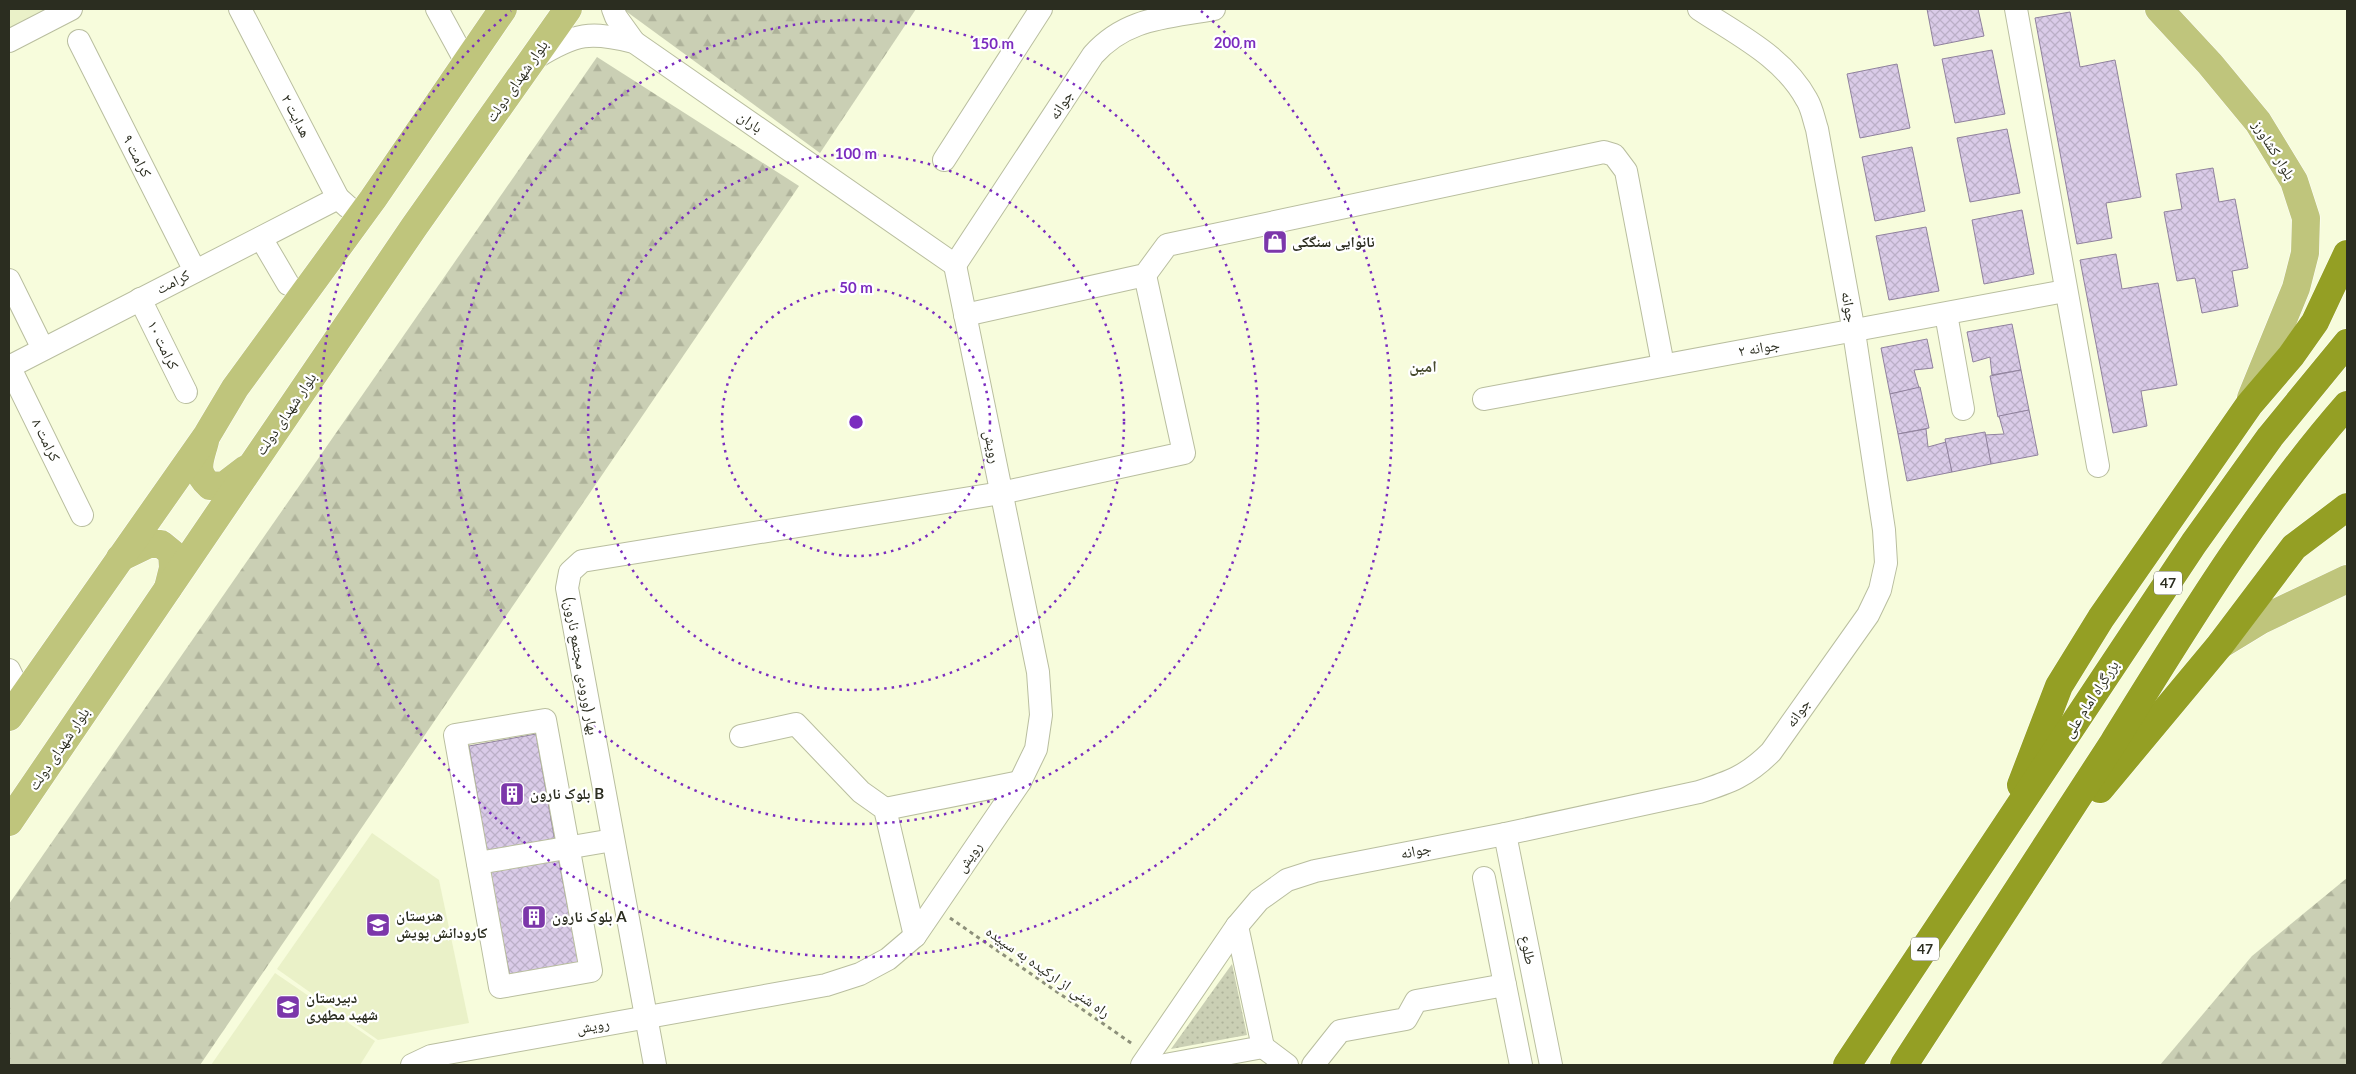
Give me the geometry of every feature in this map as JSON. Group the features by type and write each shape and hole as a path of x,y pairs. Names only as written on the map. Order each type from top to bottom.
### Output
{"highway":[{"path":"2003,834 2059,686 2101,618 2249,405 2291,356 2315,322 2347,254"},
{"name":"بزرگراه امام علی","path":"1847,1065 2003,834 2194,543 2270,437 2347,343"},
{"name":"47","path":"1904,1065 2039,860 2202,601 2287,480 2347,405"},
{"path":"2039,860 2163,716 2220,645 2294,547 2347,508"}],"main road":[{"path":"16,707 207,435 234,388 360,216 467,64 503,9"},
{"name":"بلوار شهدای دولت","path":"9,822 251,465 568,9"},
{"name":"بلوار کشاورز","path":"2158,9 2210,64 2258,122 2294,181 2306,218 2306,252 2296,288 2249,405"},
{"path":"207,435 198,465 201,478 210,486 225,485 251,465"},
{"path":"120,558 150,544 161,544 172,553 174,568 167,591"},
{"path":"2220,645 2261,620 2347,579"}],"street":[{"path":"9,41 71,9"},
{"name":"هدایت ۲","path":"240,9 338,198 360,216"},
{"path":"437,9 467,64"},
{"path":"614,9 616,17 634,42"},
{"path":"944,160 1042,9"},
{"name":"جوانه","path":"955,265 1093,55 1106,41 1124,29 1156,14 1214,9"},
{"name":"جوانه","path":"1152,1062 1236,926 1259,900 1287,880 1315,871 1505,834 1698,792 1727,782 1754,769 1771,752 1868,615 1880,590 1886,563 1884,530 1854,332 1817,129 1808,102 1794,79 1778,62 1699,9"},
{"path":"2016,9 2065,291 2098,466"},
{"name":"باران","path":"532,60 562,42 585,35 604,34 634,42 955,265"},
{"name":"کرامت ۹","path":"79,41 195,271"},
{"path":"965,315 1144,275 1166,245 1604,152 1614,155 1626,171 1664,365"},
{"name":"کرامت","path":"9,366 338,198"},
{"path":"260,238 288,284"},
{"name":"رویش","path":"412,1065 430,1056 826,984 860,974 888,959 915,936 1020,782 1036,749 1040,715 1038,672 955,265"},
{"name":"بهار (ورودی مجتمع نارون)","path":"656,1065 604,841 567,588 570,572 582,561 1002,493 1184,453 1144,275"},
{"path":"9,280 42,349"},
{"name":"جوانه ۲","path":"1484,399 1854,332 2065,291"},
{"name":"کرامت ۱۰","path":"140,299 186,392"},
{"path":"1946,314 1963,409"},
{"name":"کرامت ۸","path":"9,366 82,514"},
{"path":"9,670 16,707"},
{"path":"545,720 591,971 500,987 478,862 455,736 545,720"},
{"path":"741,736 784,727 848,794 860,792 884,809 915,936"},
{"path":"884,809 1020,782"},
{"name":"طلوع","path":"1505,834 1551,1065"},
{"path":"478,862 604,841"},
{"path":"1484,878 1521,1065"},
{"path":"1236,926 1263,1047 1284,1063"},
{"path":"1313,1065 1340,1031 1406,1019 1416,1001 1505,985"},
{"path":"1152,1062 1263,1047"}],"path":[{"name":"راه شنی از ارکیده به سپیده","path":"934,907 1152,1062"}],"shaded area":[{"path":"9,9 49,9 9,30"},
{"name":"هنرستان کارودانش پویش","path":"372,833 439,880 469,1023 378,1040 277,969"},
{"name":"دبیرستان شهید مطهری","path":"275,973 375,1041 360,1065 211,1065"}],"green space":[{"path":"623,9 916,9 820,153"},
{"path":"597,57 799,186 200,1065 9,1065 9,904"},
{"path":"2347,878 2347,1065 2160,1065 2252,956"},
{"path":"1232,964 1247,1035 1171,1049"}],"building":[{"path":"1927,9 1978,9 1984,36 1934,46"},
{"path":"2070,12 2080,67 2115,60 2141,197 2106,203 2112,238 2077,244 2035,18"},
{"path":"1992,50 2005,114 1955,123 1942,59"},
{"path":"1897,64 1910,128 1860,138 1847,74"},
{"path":"2007,129 2020,193 1970,202 1957,138"},
{"path":"1912,147 1925,211 1875,221 1862,157"},
{"path":"2213,168 2219,202 2235,199 2248,268 2232,271 2238,306 2202,313 2195,278 2177,281 2164,212 2182,209 2176,174"},
{"path":"2022,210 2034,274 1984,284 1972,220"},
{"path":"1926,227 1939,291 1889,300 1876,236"},
{"path":"2116,254 2122,289 2158,283 2177,385 2141,391 2147,426 2113,433 2080,260"},
{"path":"2012,324 2021,370 1992,375 1990,357 1973,362 1967,332"},
{"path":"1927,339 1933,368 1914,370 1919,388 1890,394 1881,348"},
{"path":"2021,370 2029,410 1998,417 1990,376"},
{"path":"1920,387 1929,428 1898,434 1890,394"},
{"path":"2029,410 2038,455 1991,464 1985,435 2004,434 1999,416"},
{"path":"1926,429 1928,447 1946,442 1952,472 1907,481 1898,434"},
{"path":"1985,432 1991,464 1952,472 1945,439"},
{"name":"بلوک نارون B","path":"536,734 555,842 487,853 469,746"},
{"name":"بلوک نارون A","path":"558,857 579,963 510,977 489,871"}],"place":[{"name":"نانوایی سنگکی","path":"1275,242"},
{"name":"بلوک نارون B","path":"512,794"},
{"name":"بلوک نارون A","path":"534,917"},
{"name":"هنرستان کارودانش پویش","path":"378,925"},
{"name":"دبیرستان شهید مطهری","path":"288,1007"}],"district":[{"name":"امین","path":"1423,366"}]}
